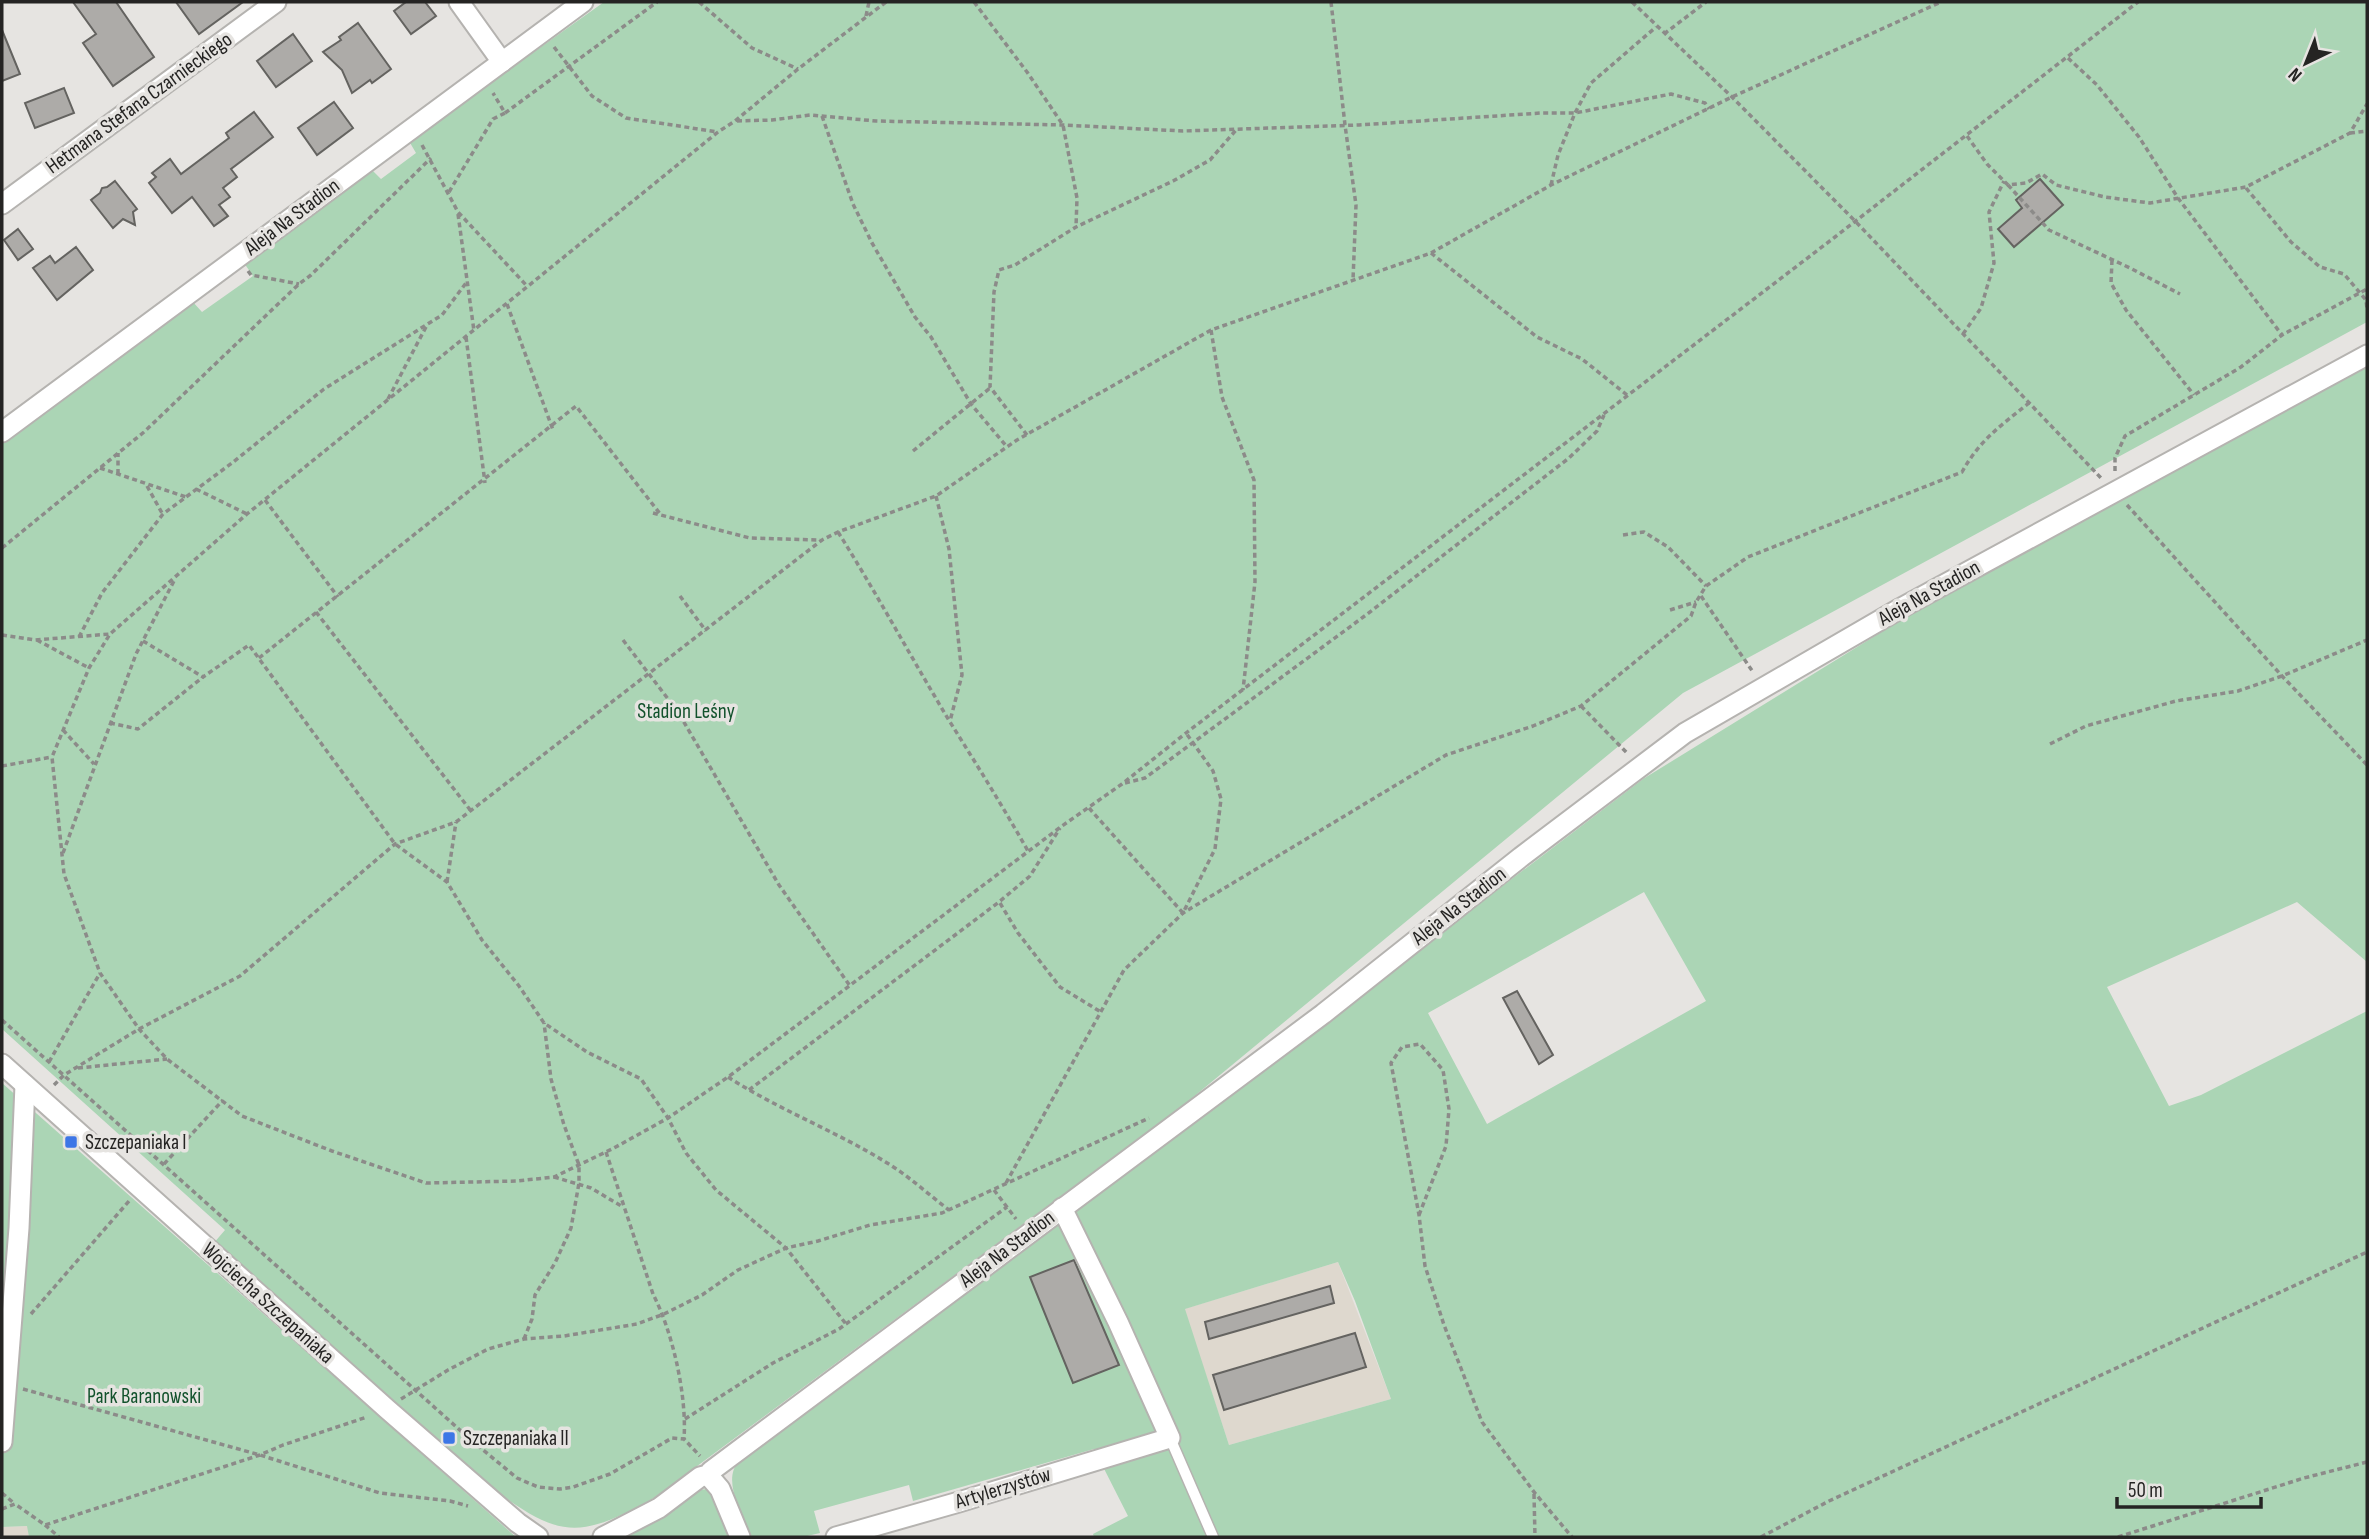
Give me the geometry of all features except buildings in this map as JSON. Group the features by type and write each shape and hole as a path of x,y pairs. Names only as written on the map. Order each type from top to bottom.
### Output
{"street":[{"name":"Hetmana Stefana Czarnieckiego","path":"2,204 276,2"},
{"path":"459,2 502,62"},
{"name":"Aleja Na Stadion","path":"2,432 583,2"},
{"name":"Aleja Na Stadion","path":"603,1537 659,1508 698,1478 708,1475 1323,1014 1521,856 1685,733 1902,608 2367,355"},
{"name":"Wojciecha Szczepaniaka","path":"2,1064 140,1188 380,1412 538,1537"},
{"path":"2,1442 32,1091"},
{"path":"1062,1208 1118,1322 1170,1438"},
{"name":"Artylerzystów","path":"836,1537 1170,1438"},
{"path":"708,1475 720,1489 740,1537"}],"lane":[{"path":"1170,1438 1213,1537"}],"path":[{"path":"449,192 493,119 657,2"},
{"path":"699,2 752,48 798,69"},
{"path":"866,16 869,2"},
{"path":"886,2 718,132 247,514 110,634 89,668 52,757 64,874 100,973 139,1029 167,1059 242,1116 426,1183 517,1181 554,1177 668,1118 728,1077 1028,851 1122,784 2138,2"},
{"path":"974,2 1063,125 1077,198 1076,227"},
{"path":"1331,2 1356,205 1353,280"},
{"path":"1632,2 1732,97 1855,221 2115,491 2282,676 2367,765"},
{"path":"1664,34 1706,2"},
{"path":"32,1091 64,1076 139,1029 240,976 395,844 456,822 822,541 838,532 936,496 1007,447 1211,330 1432,253 1551,185 1732,97 1941,2"},
{"path":"1551,185 1558,155 1591,83 1656,27"},
{"path":"543,31 592,96 626,118 718,132"},
{"path":"2068,58 2097,85 2138,137 2178,198 2281,335"},
{"path":"482,76 505,113"},
{"path":"735,121 810,115 876,121 1183,131 1575,113 1671,94 1704,103 1709,109"},
{"path":"2350,133 2367,104"},
{"path":"822,116 853,204 872,243 915,317 931,337 971,404 1007,447"},
{"path":"411,129 431,158 458,212 474,332"},
{"path":"1027,435 990,387 994,292 999,270 1015,265 1076,227 1173,181 1210,160 1237,129"},
{"path":"2008,185 2026,183 2042,174 2056,185 2105,197 2150,203 2246,187 2350,133 2367,131"},
{"path":"1967,136 1987,164 2049,230 2180,294"},
{"path":"2,548 144,432 431,158"},
{"path":"1963,334 1982,308 1994,263 1989,212 2004,181"},
{"path":"2246,187 2291,242 2320,267 2344,274 2366,300 2367,309"},
{"path":"458,212 528,287"},
{"path":"1432,253 1537,337 1582,359 1627,396"},
{"path":"237,257 251,275 299,284"},
{"path":"2112,259 2111,283 2126,310 2194,395"},
{"path":"79,637 102,593 163,514 324,389 442,315 466,284"},
{"path":"2115,491 2115,458 2124,436 2241,367 2281,335 2367,289"},
{"path":"507,304 552,428"},
{"path":"387,402 428,323"},
{"path":"1211,330 1222,397 1254,480 1255,582 1243,690"},
{"path":"466,337 485,481"},
{"path":"913,451 990,387"},
{"path":"1670,610 1696,601 1706,586 1748,557 1962,472 1974,450 1985,438 2029,403"},
{"path":"259,658 552,428 576,406 661,515"},
{"path":"1122,784 1145,778 1366,615 1569,458 1597,431 1605,413"},
{"path":"118,453 118,474"},
{"path":"100,468 186,496"},
{"path":"146,484 163,514"},
{"path":"196,489 247,514"},
{"path":"936,496 949,549 962,675 950,722"},
{"path":"265,500 337,596"},
{"path":"653,513 750,538 822,541"},
{"path":"838,532 950,722 980,766 1028,851"},
{"path":"1623,535 1644,533 1668,547 1706,586"},
{"path":"62,857 94,764 143,641 176,577"},
{"path":"680,596 706,631"},
{"path":"1701,596 1753,673"},
{"path":"1005,1185 1124,970 1183,913 1446,755 1533,726 1581,706 1692,616 1696,601"},
{"path":"316,612 471,811"},
{"path":"2,635 35,639 110,634"},
{"path":"35,639 89,668"},
{"path":"623,640 678,712 779,885 850,986"},
{"path":"2050,744 2086,726 2176,701 2238,691 2282,676 2367,640"},
{"path":"143,641 203,677"},
{"path":"110,723 138,729 203,677 249,645 395,844 447,882 482,940 519,986 544,1023 587,1052 641,1079 668,1118 686,1153 716,1190 786,1248 846,1324"},
{"path":"1581,706 1628,754 1637,747"},
{"path":"63,730 94,764"},
{"path":"1183,913 1215,849 1221,799 1213,771 1185,733"},
{"path":"2,765 52,757"},
{"path":"1089,808 1183,913"},
{"path":"447,882 456,822"},
{"path":"749,1090 1030,876 1062,826"},
{"path":"999,902 1018,933 1060,986 1101,1012"},
{"path":"49,1062 100,973"},
{"path":"2,1020 508,1472 538,1487 573,1487 610,1474 667,1439 684,1439"},
{"path":"524,1339 532,1319 535,1295 555,1263 571,1228 579,1183 579,1165 551,1079 544,1023"},
{"path":"1419,1215 1446,1146 1449,1109 1443,1070 1420,1044 1402,1047 1391,1063 1419,1215 1424,1266 1482,1422 1534,1492 1572,1537"},
{"path":"76,1068 167,1059"},
{"path":"728,1077 898,1170 949,1210"},
{"path":"164,1164 223,1100"},
{"path":"45,1525 260,1455 380,1412 414,1389 488,1349 524,1339 564,1336 637,1324 702,1295 738,1270 786,1248 870,1225 949,1210 1155,1115"},
{"path":"606,1152 653,1294 664,1314 672,1342 685,1419 684,1439 699,1455 708,1475"},
{"path":"554,1177 579,1183 625,1208"},
{"path":"11,1326 26,1320 140,1188"},
{"path":"994,1190 1028,1234"},
{"path":"685,1419 773,1363 846,1324 1006,1207"},
{"path":"1761,1537 1829,1501 2367,1252"},
{"path":"8,1385 260,1455 380,1493 450,1501 474,1508 501,1508"},
{"path":"2118,1537 2304,1478 2367,1462"},
{"path":"1534,1492 1535,1537"},
{"path":"2,1493 59,1537"},
{"path":"450,1501 455,1498"},
{"path":"2,1509 15,1504"}],"shaded area":[{"path":"1338,1262 1391,1399 1229,1445 1184,1309"},
{"path":"28,1526 29,1537 2,1537 2,1527"}],"green space":[{"name":"Stadion Leśny","path":"604,2 2367,2 2367,322 1683,693 1180,1108 654,1498 607,1521 571,1528 554,1525 536,1517 493,1489 213,1244 225,1230 2,1029 2,443 192,301 202,312 253,276 244,263 371,169 381,179 416,153 409,141"},
{"path":"2367,359 2367,962 2297,902 2107,987 2169,1106 2201,1095 2367,1011 2367,1537 1094,1537 1093,1534 1128,1516 1094,1449 913,1501 909,1485 814,1511 820,1533 803,1537 752,1537 733,1488 734,1469 739,1461 1352,1004 1362,993 1643,779 1969,578","holes":["1644,892 1706,1001 1487,1124 1428,1013","1338,1262 1391,1399 1229,1445 1185,1309"]},
{"name":"Park Baranowski","path":"2,1083 516,1537 29,1537 27,1526 2,1527"},
{"path":"708,1489 715,1497 729,1537 624,1537 698,1490"}],"place":[{"name":"Szczepaniaka I","path":"71,1142"},
{"name":"Szczepaniaka II","path":"449,1438"}]}
